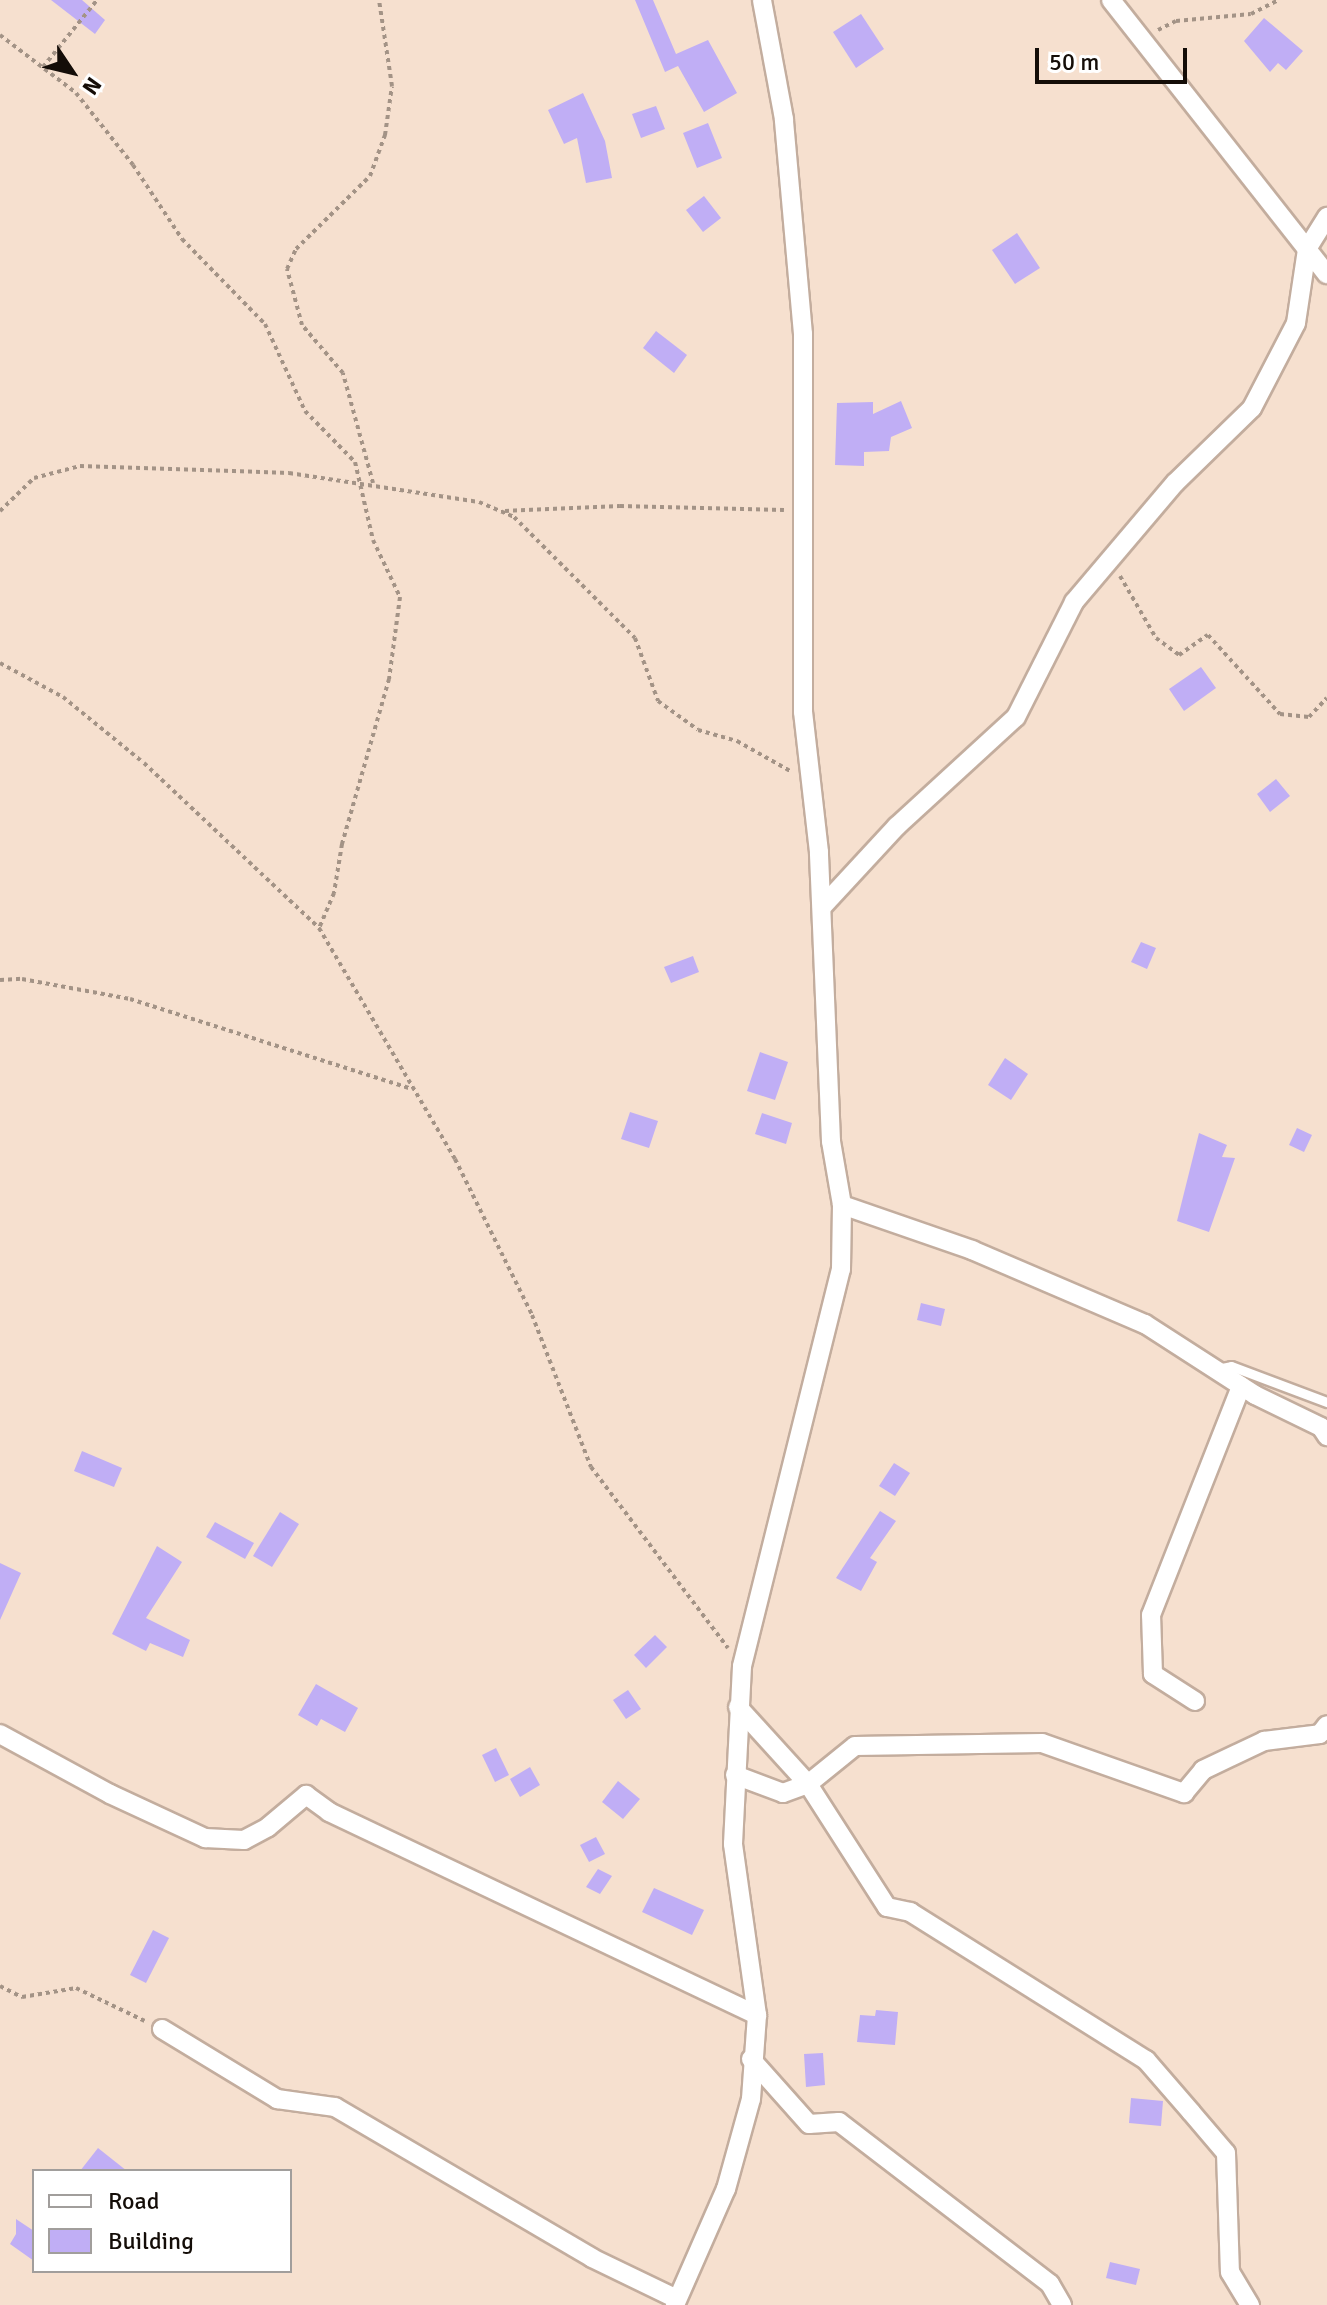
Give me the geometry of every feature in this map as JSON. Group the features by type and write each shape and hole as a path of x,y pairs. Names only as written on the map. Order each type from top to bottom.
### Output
{"street":[{"path":"162,2029 277,2099 335,2107 592,2258 676,2302 726,2189 751,2099 751,2059 757,2015 733,1844 742,1666 827,1344 841,1269 842,1205 831,1141 822,907 803,712 806,510 803,334 784,119 762,0"},
{"path":"1111,0 1327,274"},
{"path":"822,907 897,826 1016,717 1074,602 1203,453 1252,408 1296,323 1307,249 1327,217"},
{"path":"842,1205 972,1250 1145,1324 1241,1386 1321,1427 1327,1436"},
{"path":"1195,1701 1153,1674 1151,1615 1241,1386"},
{"path":"738,1707 808,1784 887,1907 921,1918 1146,2060 1191,2112 1226,2153 1230,2272 1250,2305"},
{"path":"735,1775 783,1793 808,1784 855,1746 1042,1743 1184,1793 1203,1770 1264,1741 1320,1734 1327,1725"},
{"path":"0,1734 205,1838 244,1840 268,1827 306,1795 329,1812 757,2015"},
{"path":"751,2059 809,2124 839,2122 1050,2284 1062,2305"}],"lane":[{"path":"1215,1369 1231,1366 1327,1402"}],"path":[{"path":"43,67 97,0"},
{"path":"373,483 343,373 302,325 287,269 296,249 370,176 385,135 392,86 379,0"},
{"path":"1140,39 1176,21 1251,14 1278,0"},
{"path":"0,35 76,93 133,165 182,239 265,324 305,411 355,462 373,540 400,597 389,679 342,844 334,893 319,928"},
{"path":"0,511 34,478 80,466 289,473 373,483 504,511 620,506 806,510"},
{"path":"504,511 635,638 658,701 698,730 737,741 811,784"},
{"path":"1110,560 1156,638 1179,655 1208,635 1280,714 1309,717 1327,698"},
{"path":"0,663 63,697 144,763 319,928 455,1159 532,1315 591,1467 742,1666"},
{"path":"0,980 22,979 130,999 414,1089"},
{"path":"0,1986 22,1997 76,1988 162,2029"}],"building":[{"path":"51,0 82,0 105,20 95,34"},
{"path":"635,0 653,0 676,54 708,40 737,93 704,112 678,66 665,72"},
{"path":"861,14 884,49 856,68 833,32"},
{"path":"1264,18 1303,51 1286,70 1278,63 1270,72 1244,41"},
{"path":"583,93 605,141 612,178 586,183 577,138 564,144 548,110"},
{"path":"656,106 665,129 641,138 632,114"},
{"path":"708,123 722,158 697,168 683,133"},
{"path":"704,196 721,218 703,232 686,210"},
{"path":"1017,233 1040,268 1015,284 992,250"},
{"path":"656,331 687,355 674,373 643,348"},
{"path":"901,401 912,428 891,437 889,451 864,452 864,466 835,465 837,403 873,402 873,414"},
{"path":"1201,667 1216,688 1184,711 1169,689"},
{"path":"1276,779 1290,796 1270,812 1257,794"},
{"path":"1141,942 1156,948 1147,969 1131,962"},
{"path":"693,956 699,972 671,983 664,967"},
{"path":"760,1052 788,1062 775,1100 747,1091"},
{"path":"1005,1058 1028,1074 1011,1100 988,1085"},
{"path":"630,1112 658,1121 649,1148 621,1139"},
{"path":"762,1113 792,1123 786,1144 755,1134"},
{"path":"1297,1128 1312,1135 1304,1152 1289,1145"},
{"path":"1199,1133 1227,1145 1222,1157 1235,1158 1209,1232 1177,1221"},
{"path":"921,1303 945,1309 941,1326 917,1320"},
{"path":"82,1451 122,1468 114,1487 74,1471"},
{"path":"894,1463 910,1473 895,1496 879,1486"},
{"path":"880,1511 896,1521 870,1558 877,1562 861,1591 836,1578"},
{"path":"280,1512 299,1524 272,1567 253,1556"},
{"path":"215,1522 254,1543 245,1559 206,1537"},
{"path":"157,1546 182,1562 146,1618 190,1640 183,1657 150,1643 146,1651 112,1634"},
{"path":"0,1563 21,1573 0,1620"},
{"path":"655,1635 667,1647 646,1668 634,1655"},
{"path":"316,1684 358,1708 345,1732 321,1719 317,1726 298,1715"},
{"path":"628,1690 641,1709 626,1719 613,1700"},
{"path":"496,1748 509,1775 495,1782 482,1755"},
{"path":"530,1767 540,1785 520,1797 510,1779"},
{"path":"618,1781 640,1799 623,1819 602,1802"},
{"path":"596,1837 605,1854 589,1862 580,1845"},
{"path":"598,1869 612,1876 600,1894 586,1887"},
{"path":"654,1888 704,1910 692,1935 642,1912"},
{"path":"153,1930 169,1938 146,1983 130,1975"},
{"path":"876,2010 898,2012 895,2045 857,2042 860,2015 875,2016"},
{"path":"823,2053 825,2085 806,2087 804,2054"},
{"path":"1131,2098 1163,2101 1161,2126 1129,2123"},
{"path":"98,2148 124,2169 82,2169"},
{"path":"16,2219 32,2230 32,2260 10,2244 16,2234"},
{"path":"1110,2262 1140,2269 1136,2285 1106,2278"}]}
